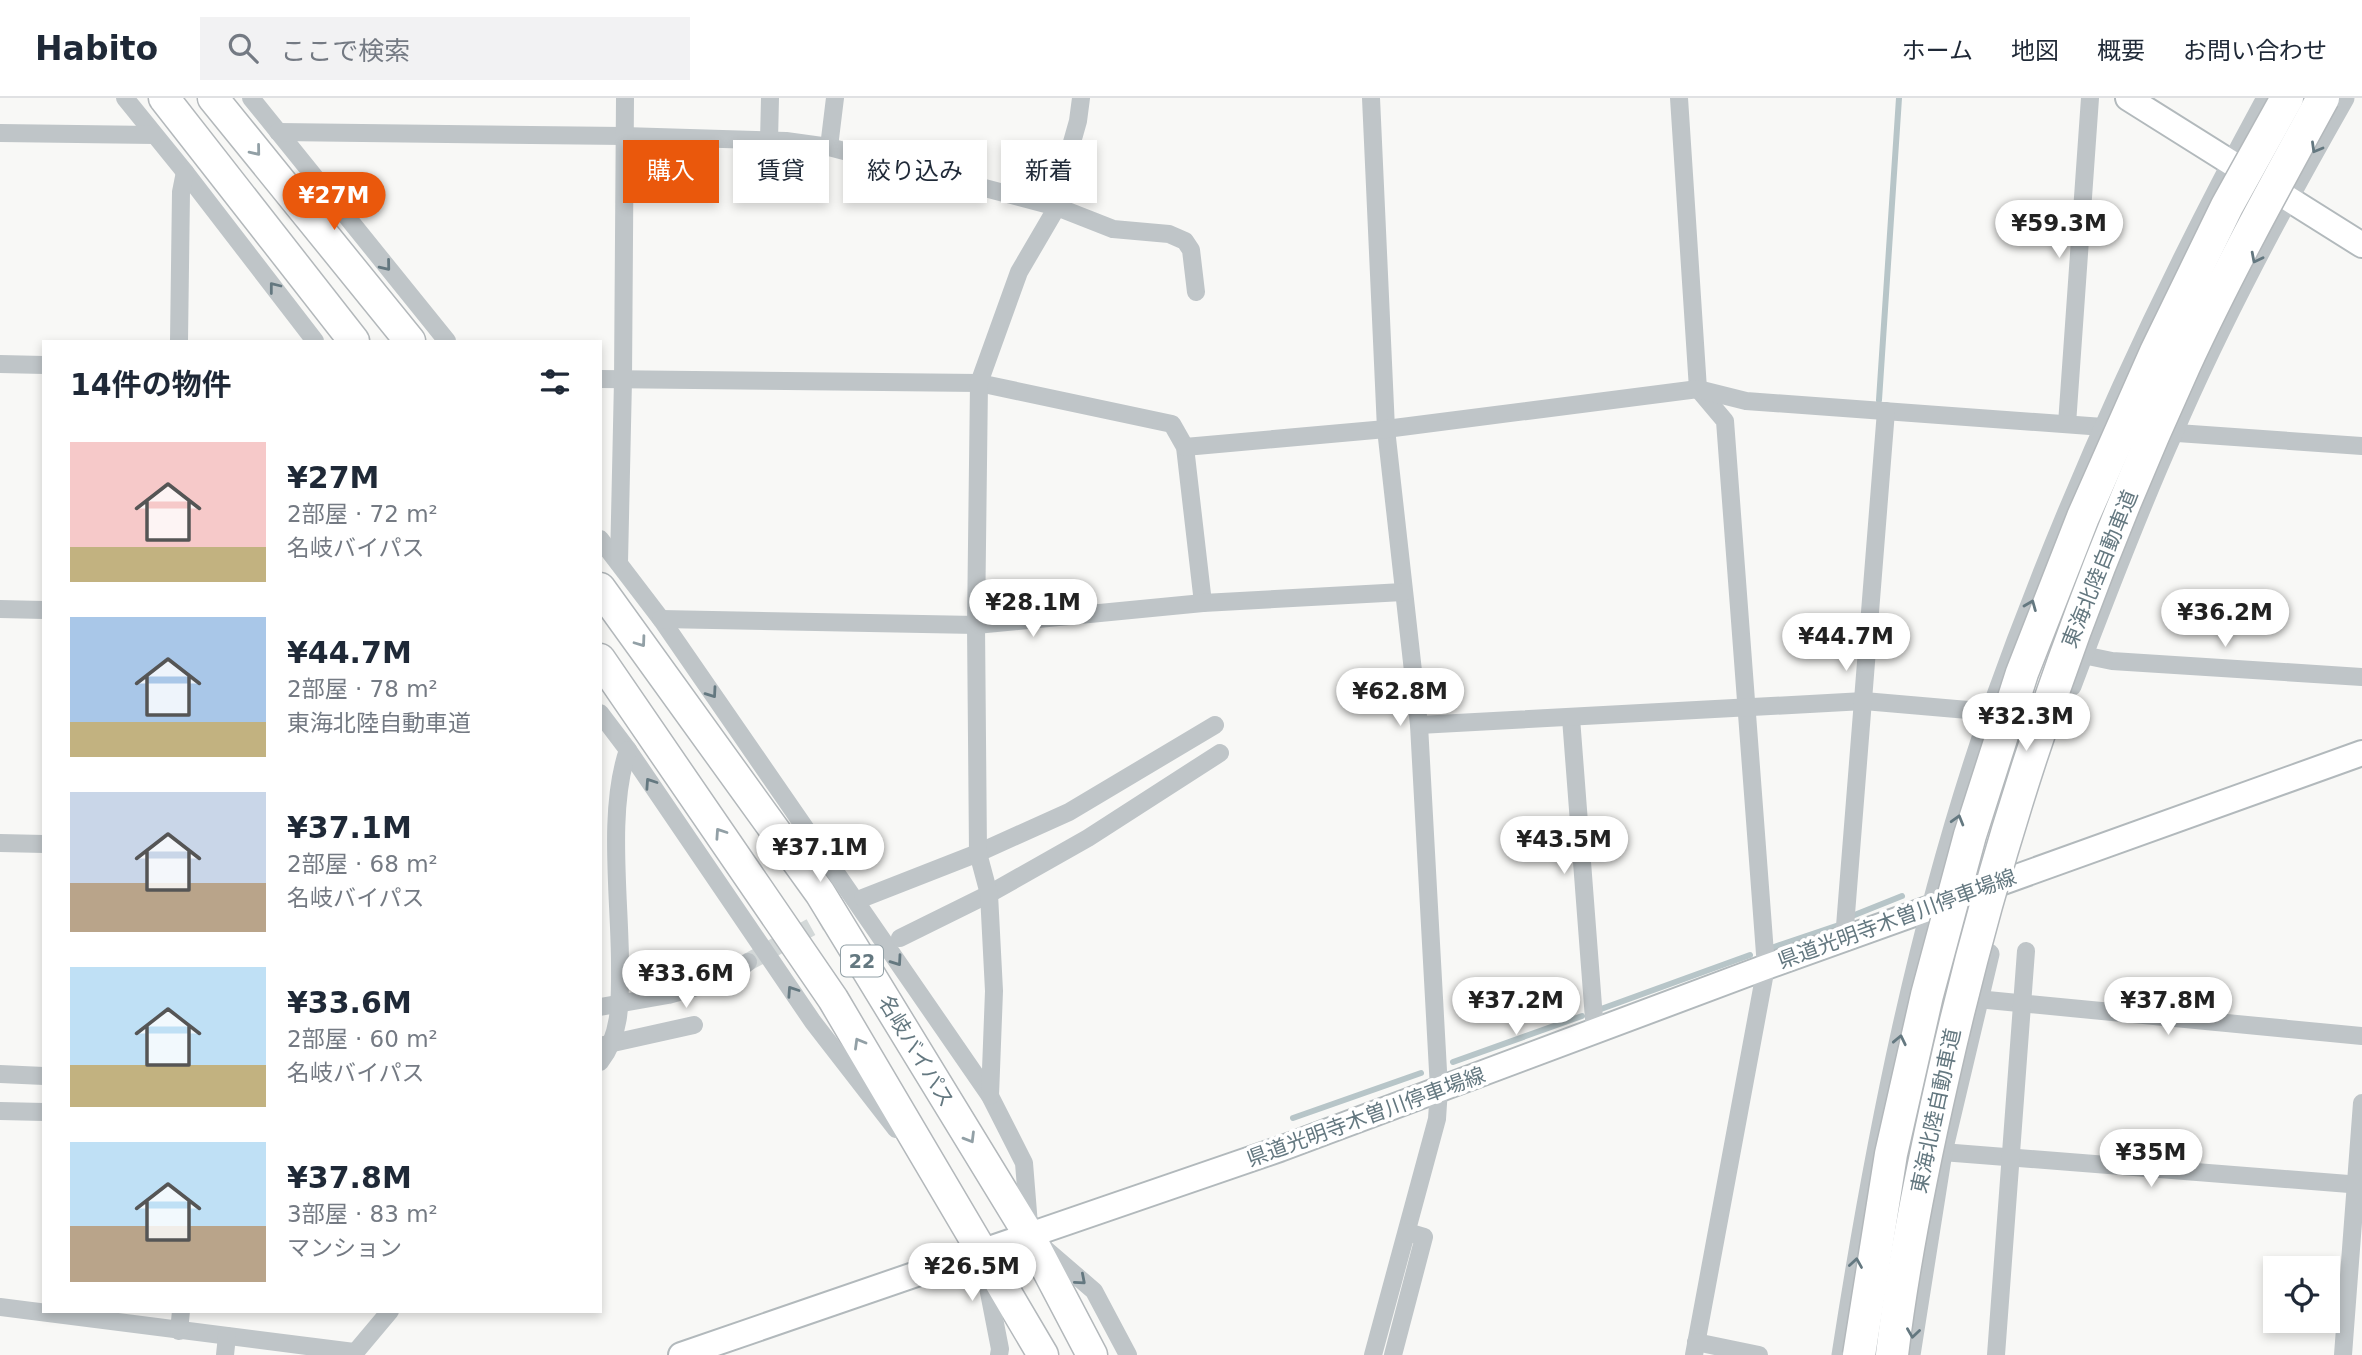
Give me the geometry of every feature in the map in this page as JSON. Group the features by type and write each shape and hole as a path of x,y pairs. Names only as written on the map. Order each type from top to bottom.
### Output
{"highway":[{"path":"164,98 353,340"},
{"path":"214,98 409,340"},
{"name":"東海北陸自動車道","path":"1859,1355 1891,1154 1927,995 1970,835 2022,673 2083,517 2156,352 2227,206 2287,98"},
{"name":"東海北陸自動車道","path":"1892,1355 1924,1163 1960,1002 2005,835 2054,681 2184,366 2260,213 2323,98"},
{"name":"名岐バイパス","path":"602,591 820,893 1029,1235 1092,1355"},
{"name":"22","path":"602,662 833,999 1043,1355"}],"main road":[{"path":"2128,98 2362,245"},
{"name":"県道光明寺木曽川停車場線","path":"681,1355 1280,1149 2009,878 2362,753"}],"street":[{"path":"125,98 314,340"},
{"path":"251,98 446,340"},
{"path":"619,563 625,98"},
{"path":"769,140 770,98"},
{"path":"835,98 829,147 1057,207 1113,229 1169,234 1185,241 1191,250 1196,292"},
{"path":"989,1096 994,991 989,894 978,853 976,625 979,383 1019,272 1057,207 1081,98"},
{"path":"1371,98 1386,429 1419,726 1440,1090 1437,1119 1373,1355"},
{"path":"1679,98 1698,389 1725,421 1766,967 1695,1348 1759,1355"},
{"path":"2067,424 2090,98"},
{"path":"1842,1355 1878,1143 1910,992 1932,907 1991,712 2104,427 2167,292 2267,98"},
{"path":"1910,1355 1942,1152 2009,878 2057,723 2172,432 2287,197 2344,98"},
{"path":"278,132 740,140"},
{"path":"0,133 154,135"},
{"path":"179,340 181,192 185,172"},
{"path":"0,364 42,365"},
{"path":"602,379 979,383 1172,424 1185,447 1203,603"},
{"path":"1185,447 1386,429 1698,389 1746,401 2362,446"},
{"path":"1844,939 1886,411"},
{"path":"602,542 661,619 989,1096 1024,1163 1029,1235 1094,1291 1128,1355"},
{"path":"661,619 976,625 1203,603 1403,592"},
{"path":"0,609 42,610"},
{"path":"2083,655 2112,661 2362,677"},
{"path":"1419,726 1864,701 1991,712"},
{"path":"602,716 813,1022 952,1201"},
{"path":"1571,718 1595,1032"},
{"path":"863,898 978,853 1069,813 1215,726"},
{"path":"628,750 621,770 608,848 620,1002 607,1044 694,1025"},
{"path":"900,938 989,894 1088,838 1220,753"},
{"path":"0,844 42,844"},
{"path":"1996,1355 2026,951"},
{"path":"602,1006 668,995 728,978 748,962"},
{"path":"1978,999 2362,1036"},
{"path":"0,1074 42,1076"},
{"path":"2343,1355 2359,1185 2362,1103"},
{"path":"0,1111 42,1112"},
{"path":"1942,1152 2359,1185"},
{"path":"1393,1355 1424,1237 1407,1231"},
{"path":"981,1252 999,1355"},
{"path":"0,1307 42,1313"},
{"path":"45,1313 353,1353 388,1313"},
{"path":"179,1331 181,1313"},
{"path":"225,1355 227,1336"}],"waterway":[{"path":"1879,400 1899,98"},
{"path":"1852,916 1902,896"},
{"path":"1774,947 1839,925"},
{"path":"1601,1009 1750,955"},
{"path":"1453,1062 1582,1016"},
{"path":"1293,1118 1421,1073"}],"tunnel":[{"path":"748,962 840,911"}]}
